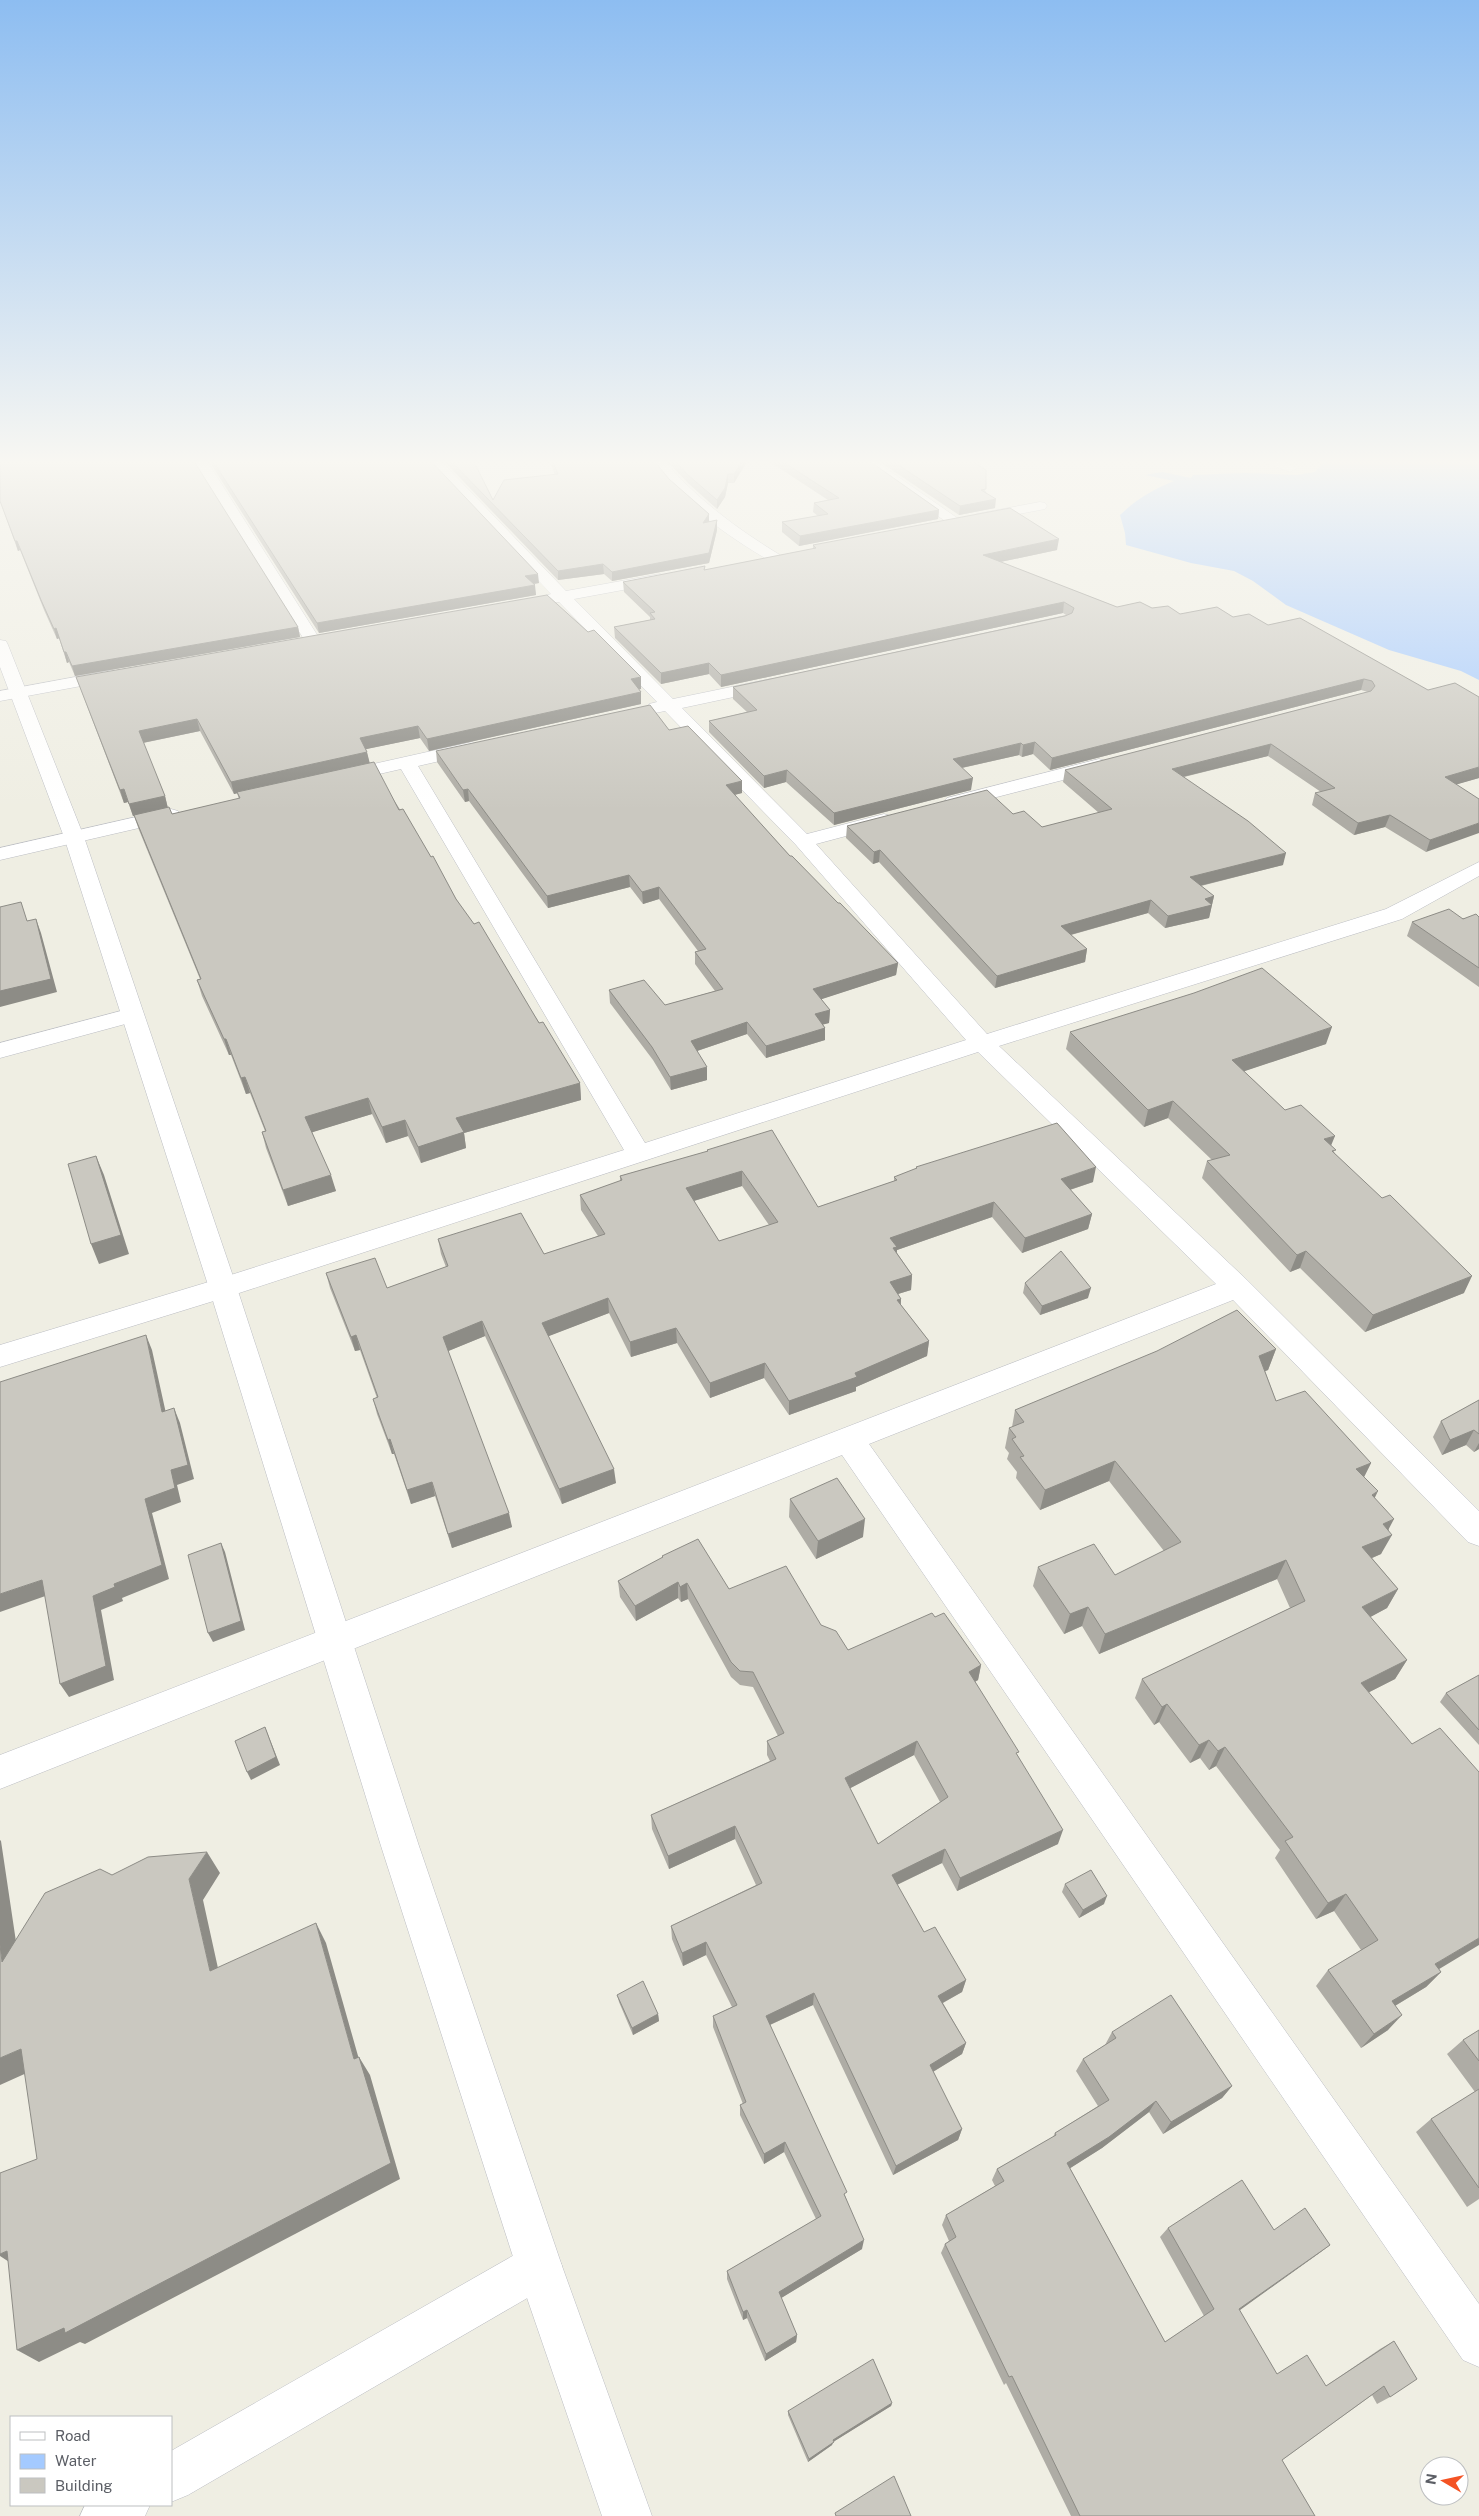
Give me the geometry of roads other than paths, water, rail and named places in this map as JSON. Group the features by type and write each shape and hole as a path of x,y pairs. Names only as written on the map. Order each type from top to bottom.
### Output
{"street":[{"path":"272,575 313,641"},
{"path":"542,575 803,840 982,1043 1237,1287 1479,1532"},
{"path":"534,602 676,576"},
{"path":"293,644 332,637"},
{"path":"0,645 9,694 74,836 223,1288 403,1855 539,2266 627,2516"},
{"path":"9,694 126,673"},
{"path":"640,712 789,680"},
{"path":"321,781 494,743"},
{"path":"937,806 1120,759"},
{"path":"406,762 639,1154"},
{"path":"0,854 188,811"},
{"path":"803,840 899,816"},
{"path":"0,1356 223,1288 982,1043 1394,914 1479,868"},
{"path":"0,1051 132,1015"},
{"path":"0,1772 1237,1287"},
{"path":"848,1439 1479,2344"},
{"path":"172,2477 539,2266"},
{"path":"105,2516 123,2506"}],"water":[{"path":"1242,575 1479,575 1479,680 1461,671 1389,650 1286,605"}]}
